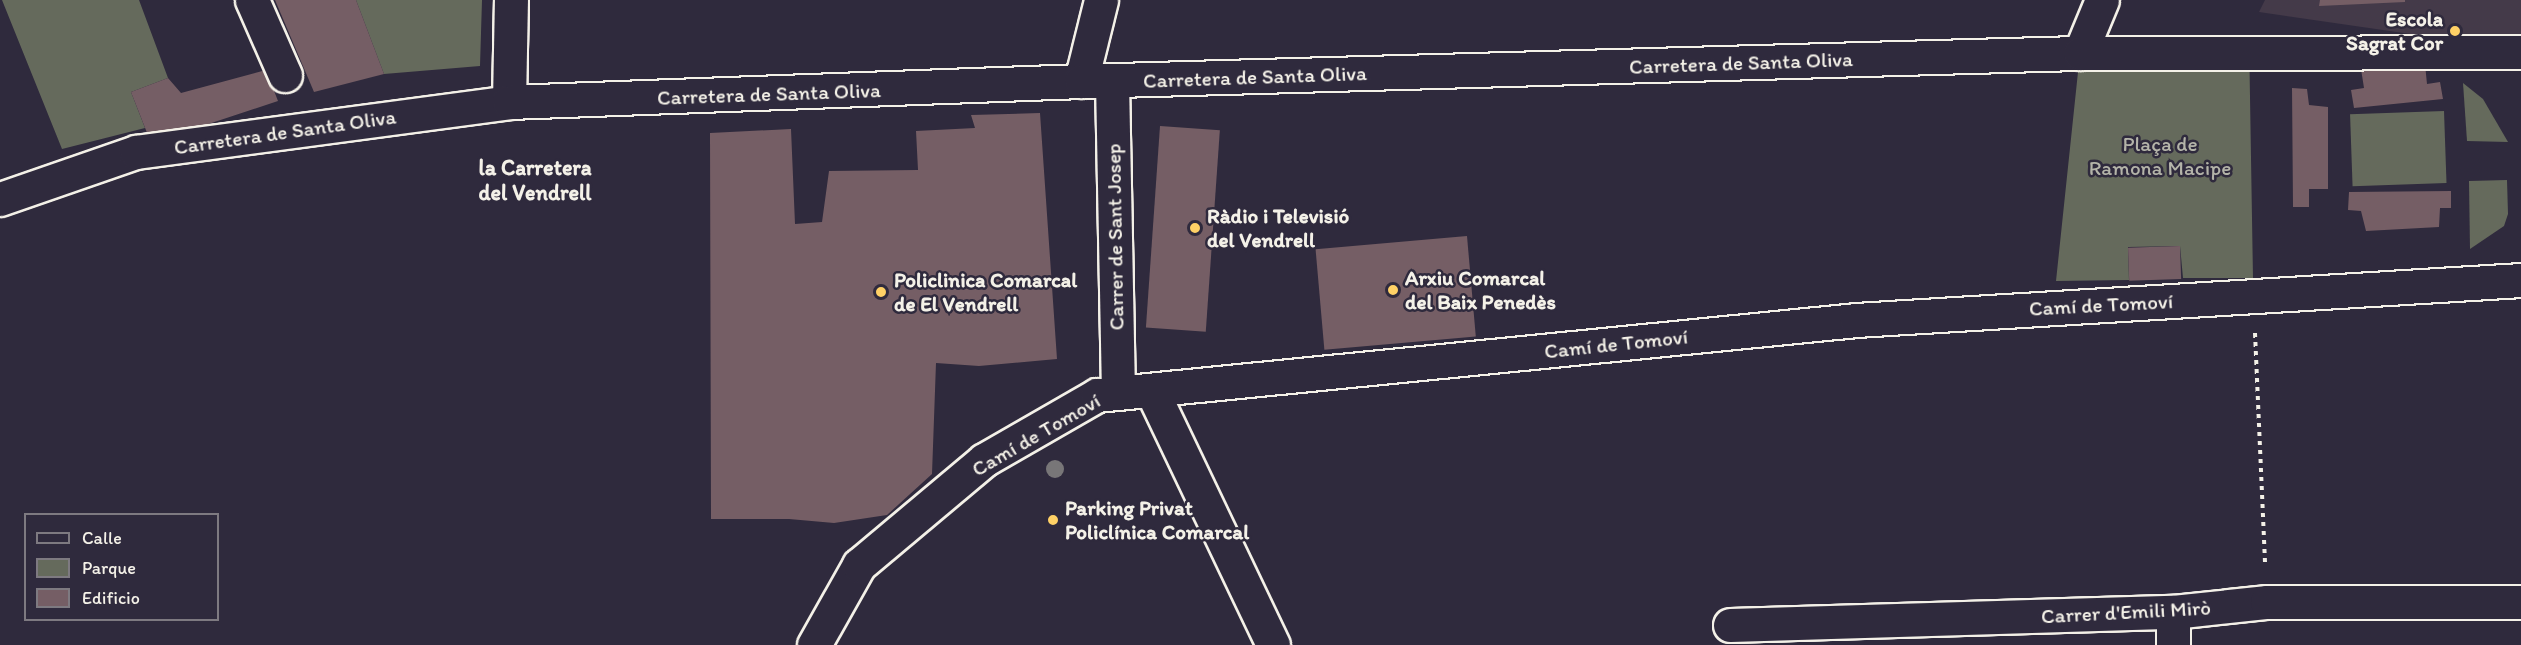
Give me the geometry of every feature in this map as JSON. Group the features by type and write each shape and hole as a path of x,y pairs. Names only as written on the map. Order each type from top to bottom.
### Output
{"street":[{"path":"252,0 285,75"},
{"path":"508,102 511,0"},
{"name":"Carrer de Sant Josep","path":"1101,0 1096,81 1118,393"},
{"path":"2080,53 2102,0"},
{"name":"Carretera de Santa Oliva","path":"0,199 136,152 508,102 1096,81 2080,53 2521,52"},
{"name":"Camí de Tomoví","path":"814,645 859,565 984,460 1097,395 1856,320 2521,280"},
{"path":"1152,391 1273,645"},
{"name":"Carrer d'Emili Mirò","path":"1730,625 1976,632 2267,602 2521,602"},
{"path":"2173,612 2173,645"}],"path":[{"path":"2254,296 2267,602"}],"shaded area":[{"name":"Escola Sagrat Cor","path":"2265,0 2521,0 2521,50 2259,12"}],"green space":[{"path":"2,0 139,0 168,78 131,92 145,128 62,149"},
{"path":"356,0 482,0 480,66 384,74"},
{"name":"Plaça de Ramona Macipe","path":"2249,36 2253,278 2183,278 2180,246 2128,247 2129,280 2056,281 2080,53"},
{"path":"2463,83 2483,99 2508,142 2467,141"},
{"path":"2444,111 2447,183 2353,186 2350,114"},
{"path":"2507,180 2508,214 2504,226 2470,249 2469,181"}],"building":[{"path":"275,0 356,0 384,74 314,92"},
{"path":"2320,0 2405,0 2405,2 2319,6"},
{"path":"2425,64 2427,84 2440,82 2443,99 2354,108 2351,90 2364,88 2361,69"},
{"path":"266,70 278,101 151,143 131,92 168,78 181,93"},
{"path":"2292,88 2307,89 2309,105 2328,107 2328,189 2309,189 2309,207 2293,207"},
{"name":"Policlinica Comarcal de El Vendrell","path":"1040,113 1057,359 979,366 936,363 932,474 887,515 834,523 789,519 711,519 710,133 791,129 795,224 822,222 829,171 918,170 916,131 975,128 971,115"},
{"name":"Ràdio i Televisió del Vendrell","path":"1160,126 1220,130 1206,332 1146,328"},
{"path":"2451,191 2451,208 2440,208 2439,227 2366,231 2361,211 2348,210 2349,192"},
{"name":"Arxiu Comarcal del Baix Penedès","path":"1467,236 1476,337 1324,350 1316,249"},
{"path":"2180,246 2181,279 2129,281 2128,248"}],"place":[{"name":"Escola Sagrat Cor","path":"2455,31"},
{"name":"Ràdio i Televisió del Vendrell","path":"1195,228"},
{"name":"Arxiu Comarcal del Baix Penedès","path":"1393,290"},
{"name":"Policlinica Comarcal de El Vendrell","path":"881,292"},
{"name":"Parking Privat Policlínica Comarcal","path":"1053,520"}],"district":[{"name":"la Carretera del Vendrell","path":"535,180"}]}
